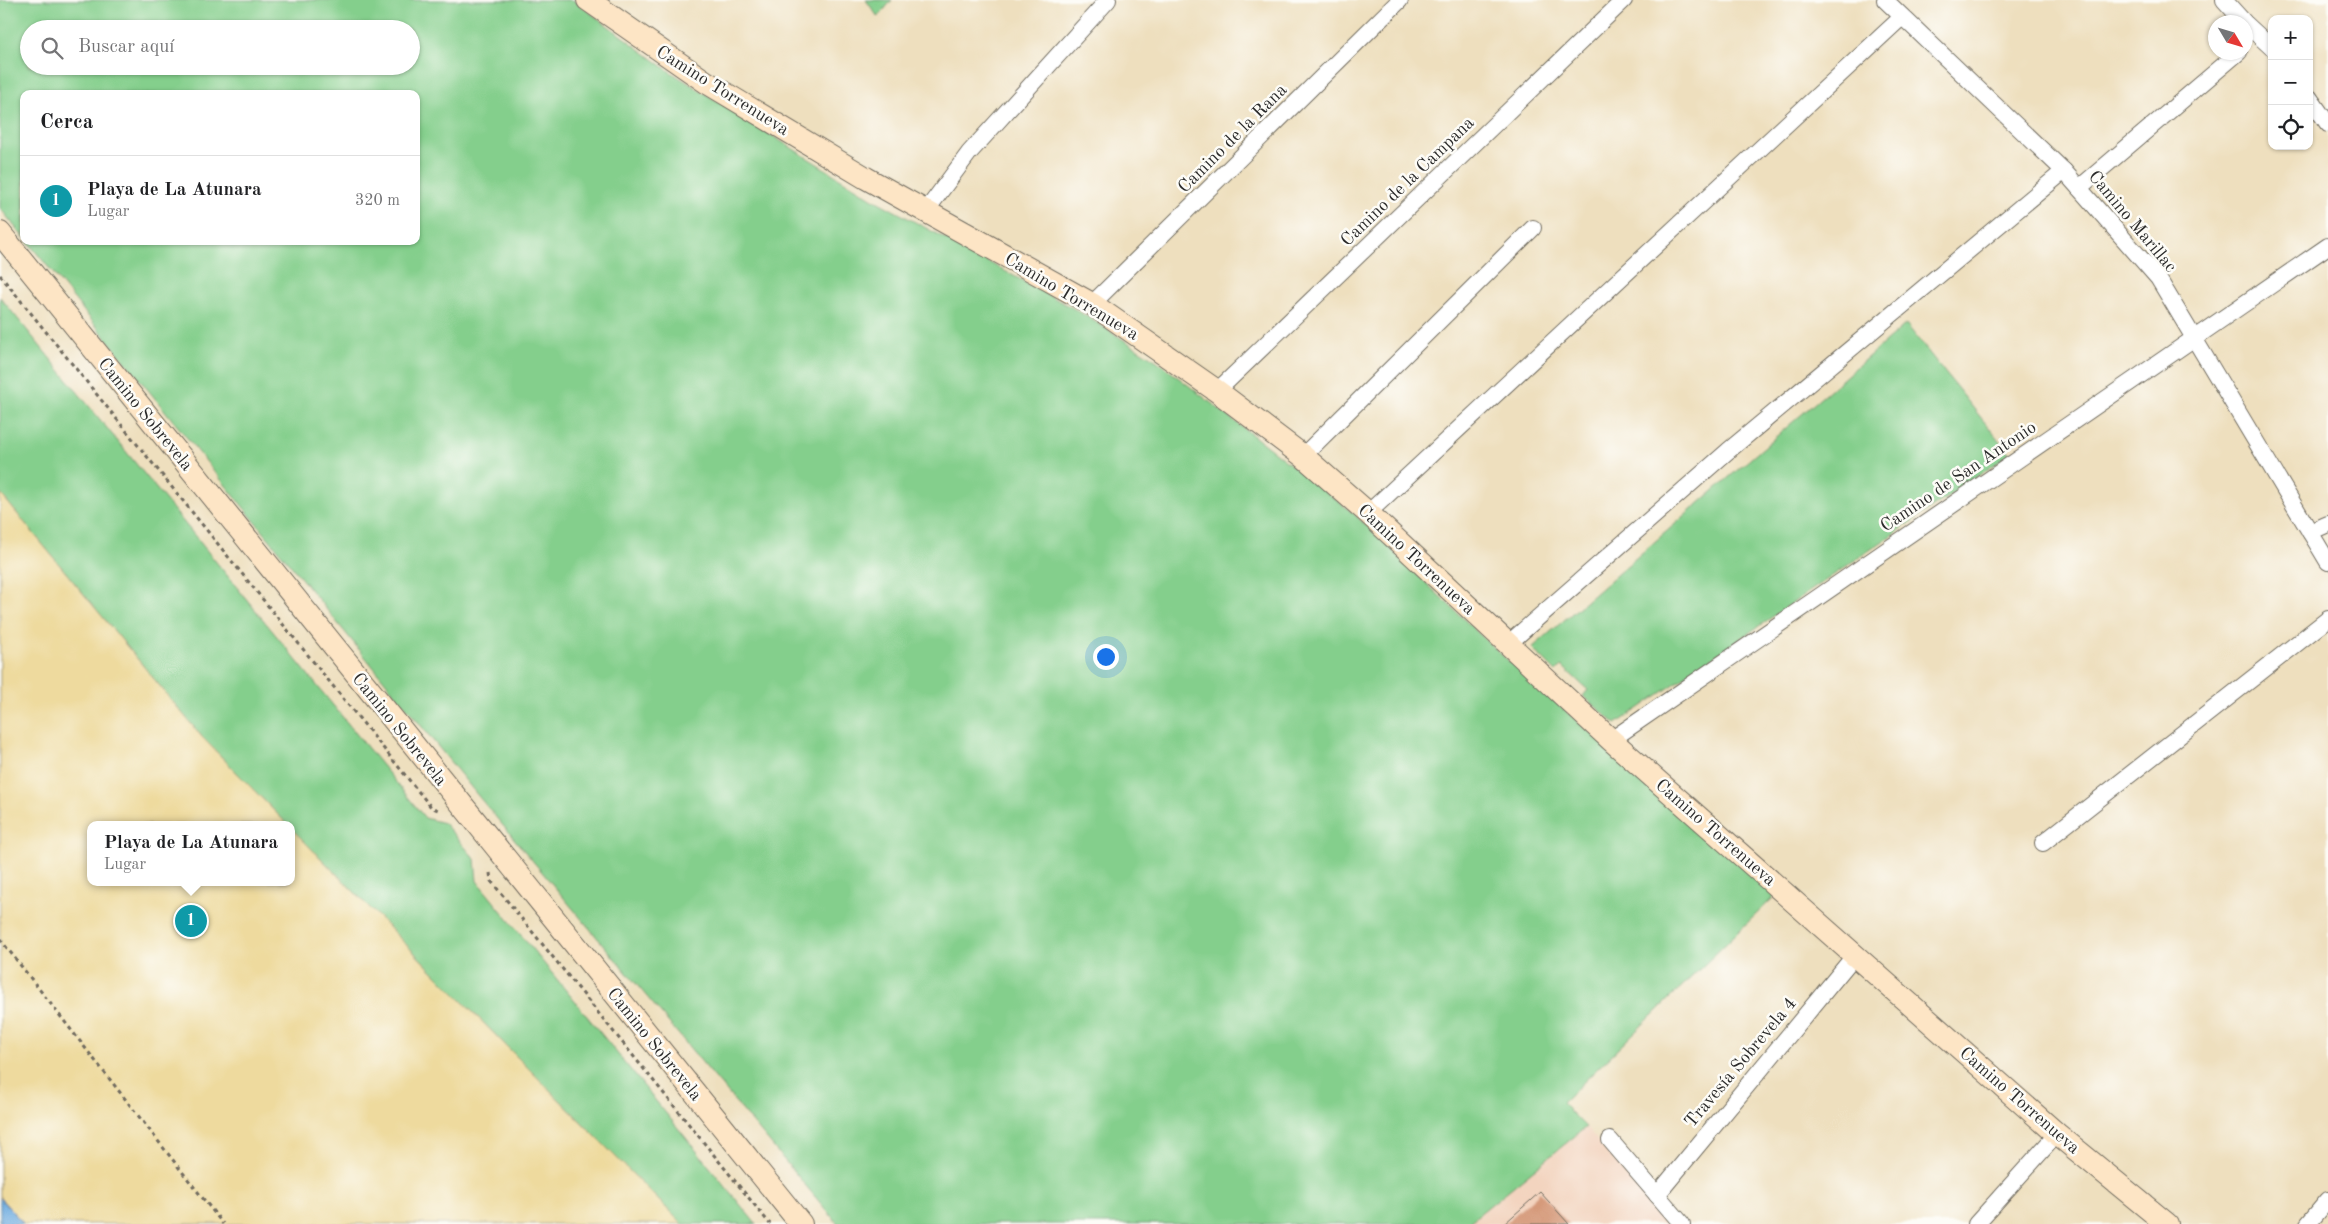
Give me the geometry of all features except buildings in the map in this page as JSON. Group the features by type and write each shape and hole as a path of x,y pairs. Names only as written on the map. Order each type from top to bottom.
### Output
{"street":[{"name":"Camino Torrenueva","path":"588,0 706,82 926,211 1092,304 1217,391 1303,456 1368,513 1611,740 2057,1134 2166,1224"},
{"path":"926,211 969,153 1108,0"},
{"name":"Camino de la Rana","path":"1092,304 1400,0"},
{"name":"Camino de la Campana","path":"1217,391 1624,0"},
{"name":"Camino Marillac","path":"1886,0 2064,170 2158,278 2328,562"},
{"path":"2224,0 2238,15"},
{"path":"1368,513 1902,17"},
{"path":"2253,30 2268,44"},
{"path":"2253,42 2260,37"},
{"path":"2079,188 2230,60"},
{"path":"2313,103 2328,124"},
{"path":"1508,644 1728,451 2064,170"},
{"path":"1303,456 1533,228"},
{"name":"Camino Sobrevela","path":"0,233 801,1224"},
{"name":"Camino de San Antonio","path":"1611,740 2328,246"},
{"path":"2310,532 2328,524"},
{"path":"2042,843 2328,619"},
{"name":"Travesía Sobrevela 4","path":"1656,1194 1855,954"},
{"path":"1976,1224 2057,1134"},
{"path":"1610,1140 1682,1224"},
{"path":"2308,1224 2328,1200"}],"path":[{"path":"0,275 431,808 441,811"},
{"path":"490,872 491,882 770,1224"},
{"path":"0,939 223,1224"}],"shaded area":[{"path":"1586,1127 1669,1224 1467,1224"}],"green space":[{"path":"0,0 573,0 669,71 873,199 1078,311 1157,361 1353,513 1494,648 1776,895 1562,1103 1586,1127 1467,1224 838,1224 479,797 30,245 420,245 420,90 20,90 20,233 0,208"},
{"path":"866,0 892,0 878,17"},
{"path":"0,297 425,818 444,823 475,859 477,881 756,1224 682,1224 295,832 295,821 284,821 202,737 0,493"},
{"path":"1906,324 2010,454 1616,724 1583,696 1588,690 1562,666 1556,672 1532,648"}],"sand":[{"path":"0,493 202,737 284,821 87,821 87,886 295,886 295,832 682,1224 24,1224 0,1198"}],"water":[{"path":"0,1198 24,1224 0,1224"}],"place":[{"name":"Playa de La Atunara","path":"191,921"}]}
